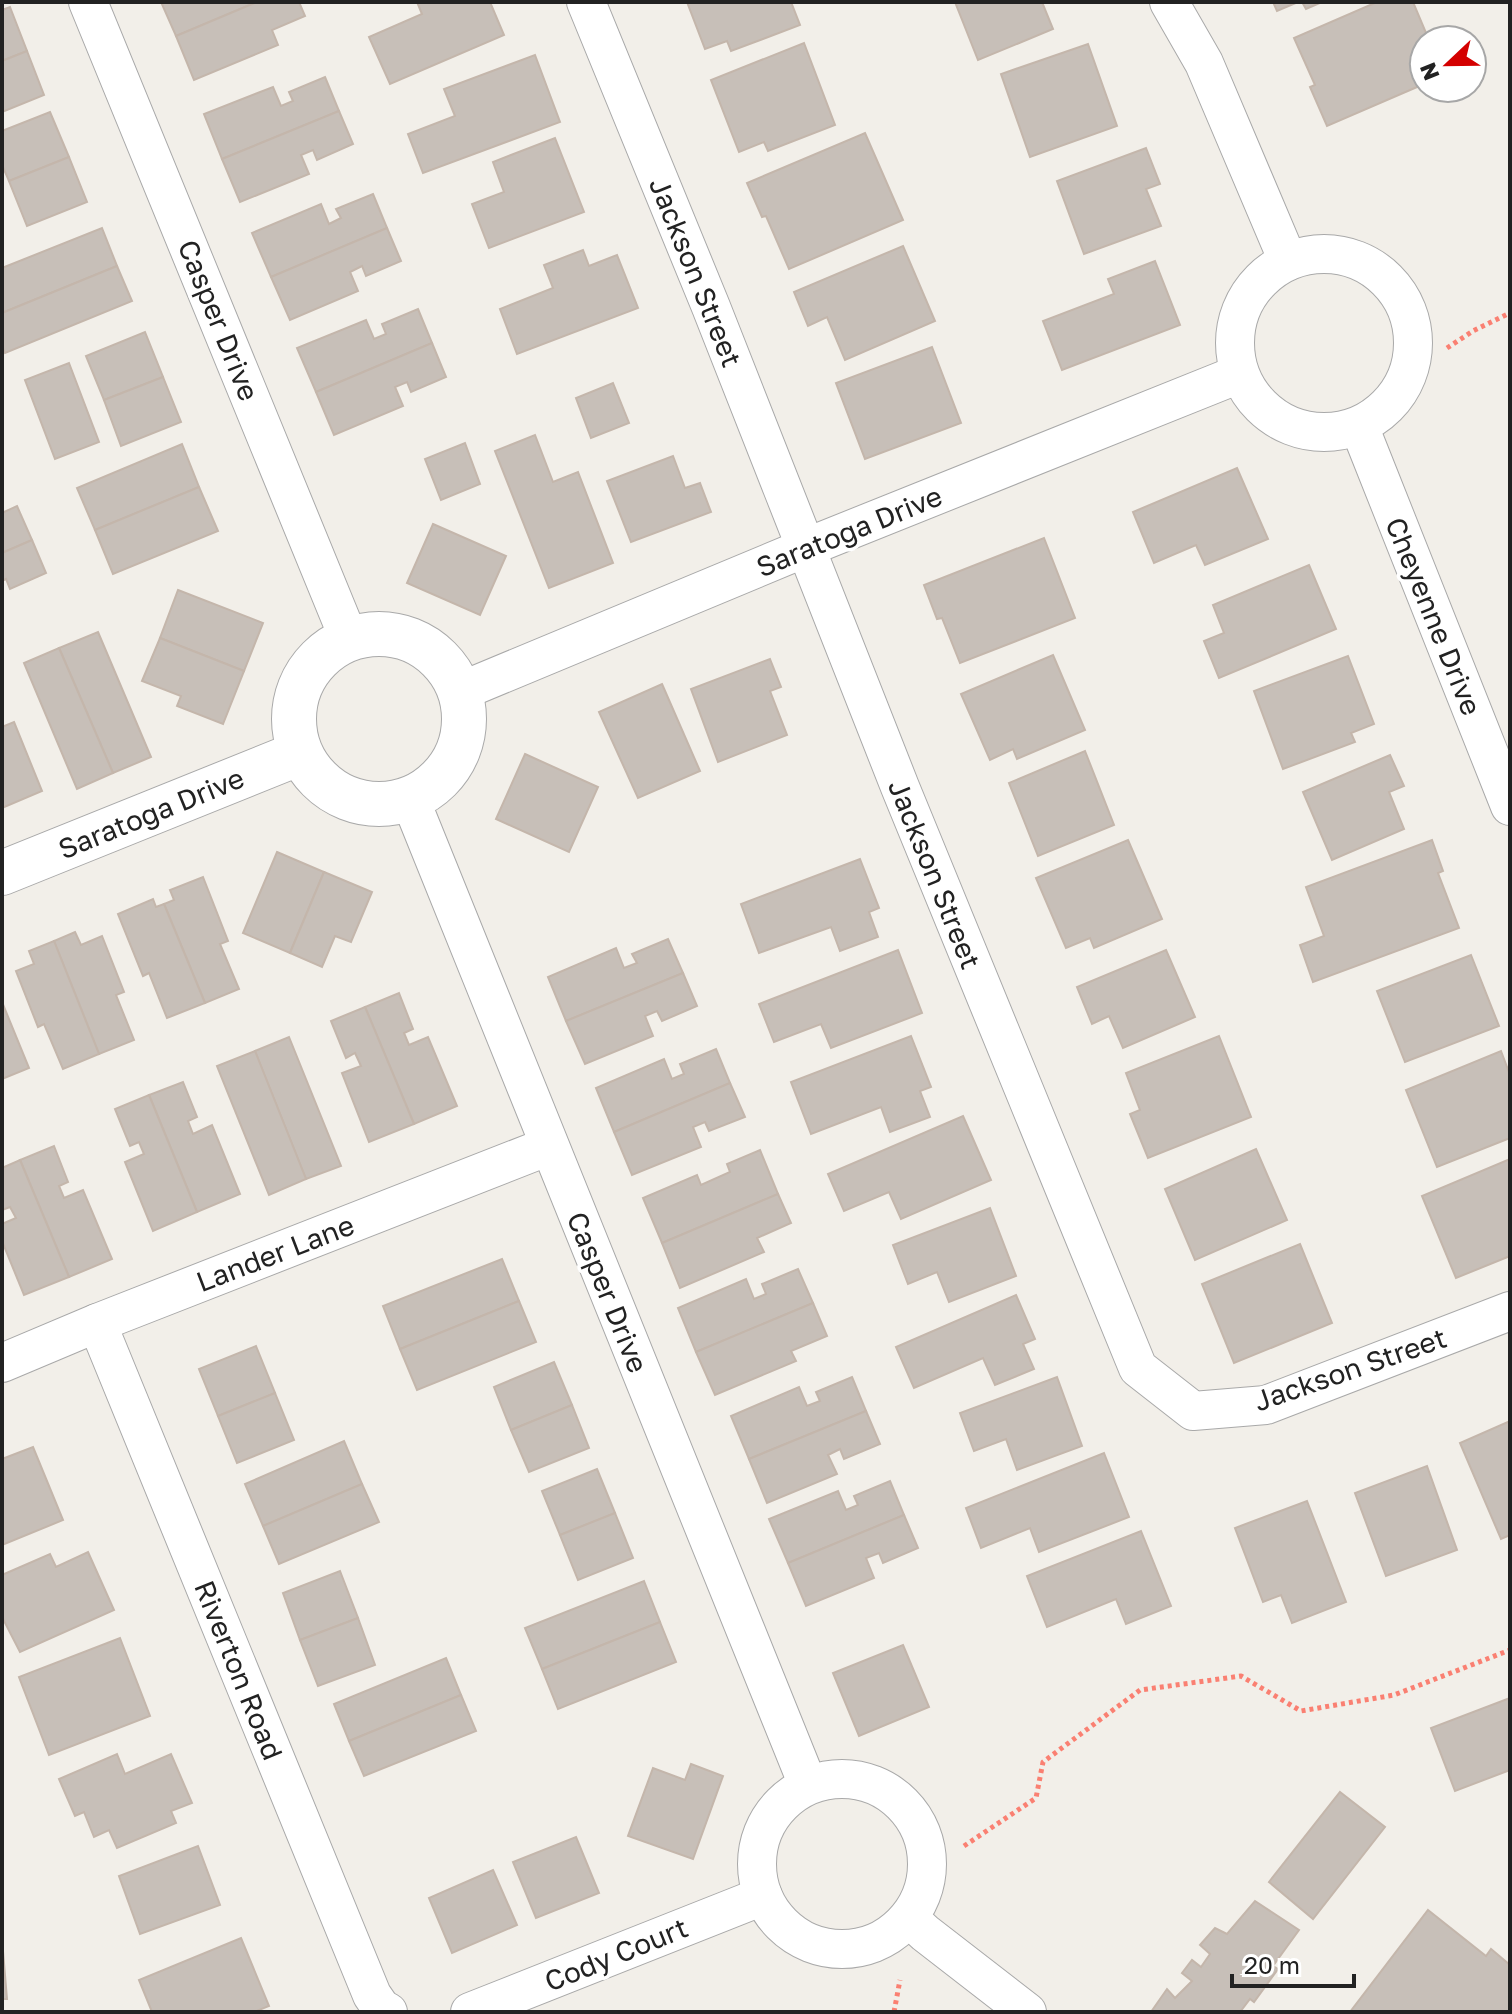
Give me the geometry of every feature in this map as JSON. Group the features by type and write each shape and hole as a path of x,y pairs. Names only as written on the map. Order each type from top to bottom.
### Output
{"street":[{"name":"Casper Drive","path":"88,2 349,639"},
{"name":"Jackson Street","path":"586,2 1138,1368 1193,1411 1266,1405 1510,1311"},
{"path":"1169,2 1204,63 1288,261"},
{"path":"1312,254 1338,254 1362,262 1384,276 1400,296 1410,320 1413,345 1409,371 1398,394 1381,412 1359,426 1335,432 1311,432 1287,425 1266,412 1249,393 1239,374 1234,345 1237,319 1248,295 1265,275 1288,261 1312,254"},
{"name":"Saratoga Drive","path":"459,692 805,548 1239,374"},
{"name":"Cheyenne Drive","path":"1359,426 1510,806"},
{"path":"372,633 394,635 415,642 434,654 450,671 459,692 464,717 461,742 450,766 433,785 410,799 384,805 356,802 331,790 311,772 300,753 293,721 297,695 308,670 326,651 349,639 372,633"},
{"name":"Saratoga Drive","path":"2,873 300,753"},
{"name":"Casper Drive","path":"410,799 808,1785"},
{"name":"Lander Lane","path":"2,1363 549,1146"},
{"name":"Riverton Road","path":"97,1323 372,1995 388,2012"},
{"path":"832,1778 857,1779 880,1786 900,1801 916,1819 925,1843 928,1866 924,1891 909,1918 894,1932 872,1945 846,1950 820,1947 796,1936 776,1918 763,1896 756,1870 759,1844 769,1819 786,1799 808,1785 832,1778"},
{"name":"Cody Court","path":"470,2012 763,1896"},
{"path":"909,1918 1027,2012"}],"path":[{"path":"1447,348 1510,313"},
{"path":"964,1846 1036,1798 1043,1762 1140,1690 1241,1676 1301,1711 1394,1695 1510,1650"},
{"path":"894,2012 900,1980"}],"building":[{"path":"161,2 257,2 176,36"},
{"path":"257,2 299,2 305,16 272,30 278,45 194,80 176,36"},
{"path":"417,2 490,2 504,35 390,84 369,37 422,14"},
{"path":"687,2 791,2 800,25 731,51 727,41 705,49"},
{"path":"955,2 1042,2 1053,29 978,60"},
{"path":"1273,2 1298,2 1277,11"},
{"path":"1302,2 1322,2 1306,9"},
{"path":"1377,2 1413,2 1422,24 1408,24 1408,91 1327,126 1310,87 1315,85 1294,38"},
{"path":"10,7 27,51 2,61 2,10"},
{"path":"804,43 835,125 768,151 764,142 739,152 711,80"},
{"path":"1088,44 1117,126 1030,157 1001,74"},
{"path":"27,51 44,95 2,112 2,61"},
{"path":"535,55 560,122 423,173 408,134 455,116 444,89"},
{"path":"325,77 339,111 222,159 204,114 273,87 281,106 293,101 289,92"},
{"path":"339,111 353,144 317,160 313,150 301,155 309,174 240,202 222,159"},
{"path":"50,112 69,157 9,181 2,165 2,131"},
{"path":"865,133 903,220 789,269 766,216 762,217 747,183"},
{"path":"555,138 584,212 489,248 472,204 504,192 493,162"},
{"path":"1146,148 1160,184 1146,189 1161,226 1084,254 1057,181"},
{"path":"69,157 87,202 27,226 9,181"},
{"path":"373,194 387,228 271,277 252,233 321,204 329,224 341,218 336,209"},
{"path":"102,228 117,266 2,313 2,268"},
{"path":"387,228 401,261 366,276 362,266 350,272 358,291 290,320 271,277"},
{"path":"903,246 935,321 845,360 827,317 808,326 794,292"},
{"path":"583,250 589,266 617,255 638,308 517,354 500,309 553,288 544,265"},
{"path":"1155,261 1180,325 1062,370 1043,321 1114,294 1108,279"},
{"path":"117,266 132,301 5,353 2,347 2,313"},
{"path":"418,309 432,343 316,392 297,348 366,320 374,339 386,334 382,324"},
{"path":"145,332 163,377 104,400 86,356"},
{"path":"432,343 446,377 411,392 407,382 395,387 403,406 334,435 316,392"},
{"path":"932,347 961,423 865,459 836,383"},
{"path":"69,363 99,442 55,459 25,380"},
{"path":"163,377 181,422 121,446 104,400"},
{"path":"613,383 629,423 591,438 576,398"},
{"path":"535,435 553,482 578,472 613,563 549,588 495,451"},
{"path":"465,443 480,484 441,500 425,459"},
{"path":"182,444 199,487 95,530 77,488"},
{"path":"673,456 685,488 700,483 711,512 631,542 607,481"},
{"path":"1237,468 1268,539 1205,565 1196,545 1154,563 1133,512"},
{"path":"199,487 218,531 113,574 95,530"},
{"path":"17,506 32,540 2,553 2,513"},
{"path":"433,524 506,556 480,615 407,583"},
{"path":"1044,538 1075,618 960,663 942,618 937,619 924,585"},
{"path":"32,540 46,573 10,589 6,579 2,581 2,553"},
{"path":"1309,565 1336,629 1219,678 1204,641 1224,633 1213,605"},
{"path":"178,590 263,623 244,671 160,638"},
{"path":"98,632 151,757 113,773 59,648"},
{"path":"160,638 244,671 223,724 177,706 181,696 142,681"},
{"path":"59,648 113,773 77,789 24,663"},
{"path":"1053,655 1085,730 1017,759 1013,749 990,760 961,694"},
{"path":"1348,656 1374,724 1351,733 1355,742 1283,769 1254,691"},
{"path":"770,659 781,687 770,691 787,735 718,762 691,689"},
{"path":"662,684 700,771 638,798 599,712"},
{"path":"14,722 42,791 2,808 2,727"},
{"path":"1085,751 1114,825 1038,856 1009,783"},
{"path":"525,754 598,787 569,852 496,819"},
{"path":"1390,755 1404,786 1389,792 1404,829 1332,860 1303,792"},
{"path":"1128,840 1162,919 1094,948 1090,938 1066,948 1036,878"},
{"path":"1432,840 1443,871 1438,873 1459,928 1313,982 1300,945 1324,936 1306,887"},
{"path":"277,852 324,872 290,953 243,933"},
{"path":"860,859 879,908 869,912 878,937 840,951 831,927 759,953 741,904"},
{"path":"324,872 372,892 351,942 335,936 322,967 290,953"},
{"path":"203,877 228,941 220,944 239,989 205,1003 164,904 174,900 170,890"},
{"path":"153,899 156,907 164,904 205,1003 167,1018 149,973 143,976 118,914"},
{"path":"75,932 81,945 102,936 124,992 116,995 134,1040 99,1054 54,941"},
{"path":"668,939 683,973 566,1021 548,977 616,948 624,968 637,963 632,954"},
{"path":"54,941 99,1054 63,1069 44,1024 38,1027 16,971 34,964 29,951"},
{"path":"898,950 922,1013 831,1048 821,1024 774,1042 759,1004"},
{"path":"1166,950 1195,1017 1123,1048 1109,1016 1092,1024 1077,987"},
{"path":"1471,955 1499,1026 1405,1062 1377,991"},
{"path":"683,973 697,1006 662,1021 657,1011 645,1016 653,1036 585,1064 566,1021"},
{"path":"399,993 413,1029 404,1033 409,1045 428,1037 457,1106 414,1124 365,1007"},
{"path":"2,1002 29,1068 2,1079"},
{"path":"365,1007 414,1124 369,1142 342,1073 361,1066 355,1053 346,1058 331,1021"},
{"path":"911,1036 931,1087 920,1091 930,1117 890,1132 881,1107 811,1134 791,1082"},
{"path":"1219,1036 1251,1117 1148,1158 1130,1114 1140,1110 1126,1073"},
{"path":"289,1037 341,1166 306,1179 255,1051"},
{"path":"716,1049 730,1083 614,1132 596,1088 664,1059 672,1079 684,1074 680,1064"},
{"path":"255,1051 306,1179 269,1195 217,1066"},
{"path":"1501,1051 1510,1075 1510,1138 1437,1167 1406,1090"},
{"path":"183,1082 197,1117 188,1121 193,1134 212,1125 240,1194 197,1212 149,1095"},
{"path":"730,1083 745,1117 709,1131 705,1122 693,1127 701,1147 632,1175 614,1132"},
{"path":"149,1095 197,1212 153,1231 125,1162 144,1154 139,1142 130,1146 115,1109"},
{"path":"963,1116 991,1180 901,1219 889,1192 844,1211 828,1174"},
{"path":"54,1146 68,1182 59,1186 64,1198 83,1190 112,1259 69,1277 20,1160"},
{"path":"1256,1149 1287,1220 1195,1260 1165,1189"},
{"path":"760,1150 778,1194 662,1243 643,1198 697,1175 701,1185 730,1172 727,1164"},
{"path":"1510,1159 1510,1256 1456,1278 1422,1196"},
{"path":"20,1160 69,1277 24,1295 2,1241 2,1224 16,1218 10,1207 2,1210 2,1168"},
{"path":"778,1194 791,1223 757,1238 764,1252 680,1288 662,1243"},
{"path":"990,1208 1016,1276 949,1302 937,1272 908,1284 893,1245"},
{"path":"1300,1244 1332,1323 1234,1363 1202,1284"},
{"path":"502,1259 519,1301 400,1349 383,1306"},
{"path":"798,1269 813,1303 696,1352 678,1308 746,1279 754,1299 766,1294 762,1284"},
{"path":"1016,1295 1035,1339 1023,1344 1034,1369 995,1385 983,1358 914,1388 896,1347"},
{"path":"519,1301 536,1342 417,1390 400,1349"},
{"path":"813,1303 827,1336 791,1351 796,1361 715,1395 696,1352"},
{"path":"256,1346 275,1393 218,1416 199,1369"},
{"path":"554,1362 572,1405 511,1430 494,1387"},
{"path":"852,1377 866,1411 749,1459 731,1416 799,1387 807,1406 820,1401 816,1392"},
{"path":"1057,1377 1082,1446 1017,1470 1006,1439 974,1451 960,1413"},
{"path":"275,1393 294,1440 237,1463 218,1416"},
{"path":"572,1405 589,1448 529,1472 511,1430"},
{"path":"866,1411 880,1444 844,1459 840,1449 828,1455 837,1474 767,1503 749,1459"},
{"path":"1510,1421 1510,1535 1501,1539 1460,1443"},
{"path":"344,1441 362,1484 263,1526 245,1484"},
{"path":"33,1447 63,1520 2,1545 2,1459"},
{"path":"1104,1453 1129,1517 1039,1552 1030,1528 981,1548 966,1508"},
{"path":"1427,1466 1457,1550 1386,1576 1355,1493"},
{"path":"597,1469 615,1513 560,1535 542,1491"},
{"path":"890,1481 904,1515 788,1563 769,1519 838,1491 846,1510 858,1505 854,1496"},
{"path":"362,1484 379,1522 279,1564 263,1526"},
{"path":"1307,1501 1346,1602 1292,1623 1281,1595 1263,1602 1235,1528"},
{"path":"615,1513 633,1558 578,1580 560,1535"},
{"path":"904,1515 918,1548 883,1563 879,1553 866,1558 874,1578 806,1606 788,1563"},
{"path":"1141,1531 1171,1606 1126,1624 1116,1599 1047,1627 1027,1576"},
{"path":"88,1552 114,1610 20,1652 2,1617 2,1575 50,1554 56,1567"},
{"path":"340,1571 358,1618 300,1640 283,1593"},
{"path":"644,1581 660,1622 542,1669 525,1628"},
{"path":"358,1618 375,1665 318,1686 300,1640"},
{"path":"660,1622 676,1662 558,1709 542,1669"},
{"path":"120,1638 150,1716 49,1755 19,1677"},
{"path":"903,1645 929,1707 859,1736 833,1673"},
{"path":"446,1658 461,1695 349,1741 334,1704"},
{"path":"461,1695 476,1731 364,1776 349,1741"},
{"path":"1510,1698 1510,1770 1455,1791 1431,1728"},
{"path":"117,1754 125,1774 171,1754 192,1803 171,1811 176,1823 117,1848 109,1830 94,1837 84,1812 75,1816 59,1779"},
{"path":"691,1764 723,1776 693,1859 628,1836 653,1768 685,1780"},
{"path":"1340,1792 1385,1827 1313,1919 1269,1882"},
{"path":"576,1837 599,1893 536,1918 513,1862"},
{"path":"198,1846 220,1905 140,1934 119,1876"},
{"path":"493,1870 517,1925 452,1953 429,1898"},
{"path":"1255,1901 1299,1930 1273,1966 1278,1969 1254,2002 1250,1999 1240,2012 1151,2012 1167,1989 1175,1998 1192,1981 1182,1973 1192,1960 1201,1967 1210,1954 1200,1945 1215,1928 1227,1934"},
{"path":"1428,1910 1486,1956 1491,1949 1510,1965 1510,2012 1350,2012"},
{"path":"241,1938 269,2006 254,2012 152,2012 139,1980"},
{"path":"2,1939 7,1999 2,1999"}]}
